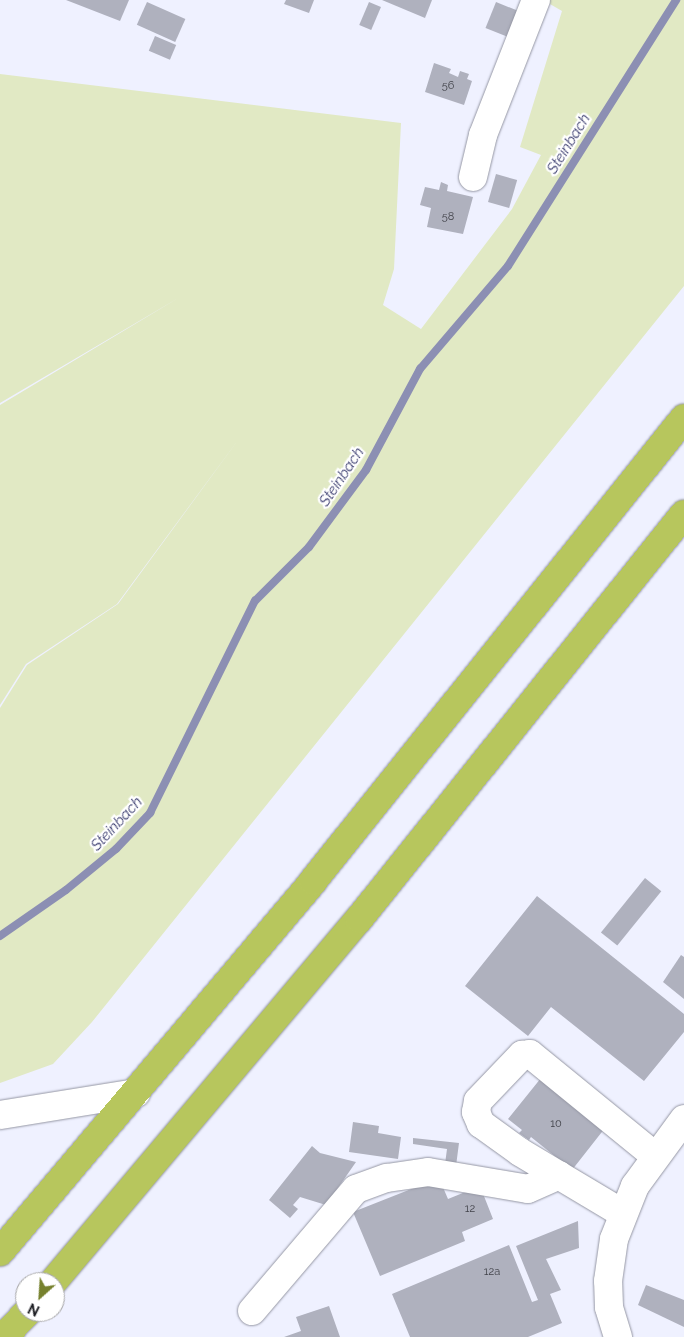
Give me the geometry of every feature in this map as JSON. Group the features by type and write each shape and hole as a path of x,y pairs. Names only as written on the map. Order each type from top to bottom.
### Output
{"highway":[{"path":"0,1252 136,1093 313,880 684,418"},
{"path":"61,1272 353,927 684,514"},
{"path":"4,1337 18,1322"}],"street":[{"path":"473,177 483,135 536,0"},
{"path":"622,1213 481,1124 476,1112 478,1101 522,1055 530,1054 655,1156"},
{"path":"0,1115 136,1093"},
{"path":"618,1337 609,1306 608,1281 622,1213 655,1156 684,1119"},
{"path":"252,1311 356,1189 387,1178 428,1172 528,1189 559,1175"}],"green space":[{"path":"543,0 684,0 684,286 92,1022 53,1064 0,1083 0,708 27,665 118,604 241,436 117,604 26,664 0,705 0,405 180,297 0,403 0,74 401,123 394,269 383,305 421,329 512,209 541,155 520,147 562,11"}],"building":[{"path":"66,0 129,0 120,21"},
{"path":"286,0 314,0 309,13 284,4"},
{"path":"382,0 432,0 425,18"},
{"path":"147,2 185,19 175,42 137,25"},
{"path":"369,2 381,7 371,30 359,25"},
{"path":"496,2 521,12 511,38 486,28"},
{"path":"155,36 176,45 170,60 149,51"},
{"path":"434,63 451,69 449,73 458,77 460,71 469,74 467,79 472,81 464,105 425,92"},
{"path":"496,174 517,180 509,208 488,202"},
{"path":"441,182 448,185 447,191 473,197 463,234 427,227 431,208 420,205 425,187 439,190"},
{"path":"645,878 661,891 617,946 601,932"},
{"path":"537,896 684,1014 684,1032 644,1081 551,1007 528,1036 465,986"},
{"path":"681,955 684,957 684,999 663,982"},
{"path":"541,1078 605,1128 572,1170 531,1137 529,1140 519,1133 522,1130 508,1119"},
{"path":"353,1122 379,1126 378,1133 401,1137 398,1159 349,1152"},
{"path":"413,1138 459,1143 456,1166 445,1164 447,1149 413,1144"},
{"path":"312,1146 320,1153 356,1162 326,1205 300,1197 293,1205 298,1209 290,1218 269,1200"},
{"path":"439,1178 448,1199 480,1186 493,1219 462,1232 465,1241 380,1276 353,1212"},
{"path":"578,1221 579,1248 546,1259 561,1290 550,1294 562,1323 528,1337 410,1337 392,1294 509,1245 532,1302 538,1300 516,1246"},
{"path":"646,1285 684,1300 684,1327 638,1305"},
{"path":"329,1306 340,1337 284,1337 301,1331 296,1317"}],"waterway":[{"name":"Steinbach","path":"0,936 66,890 116,849 150,813 255,601 309,547 366,470 420,369 508,266 676,0"}]}
